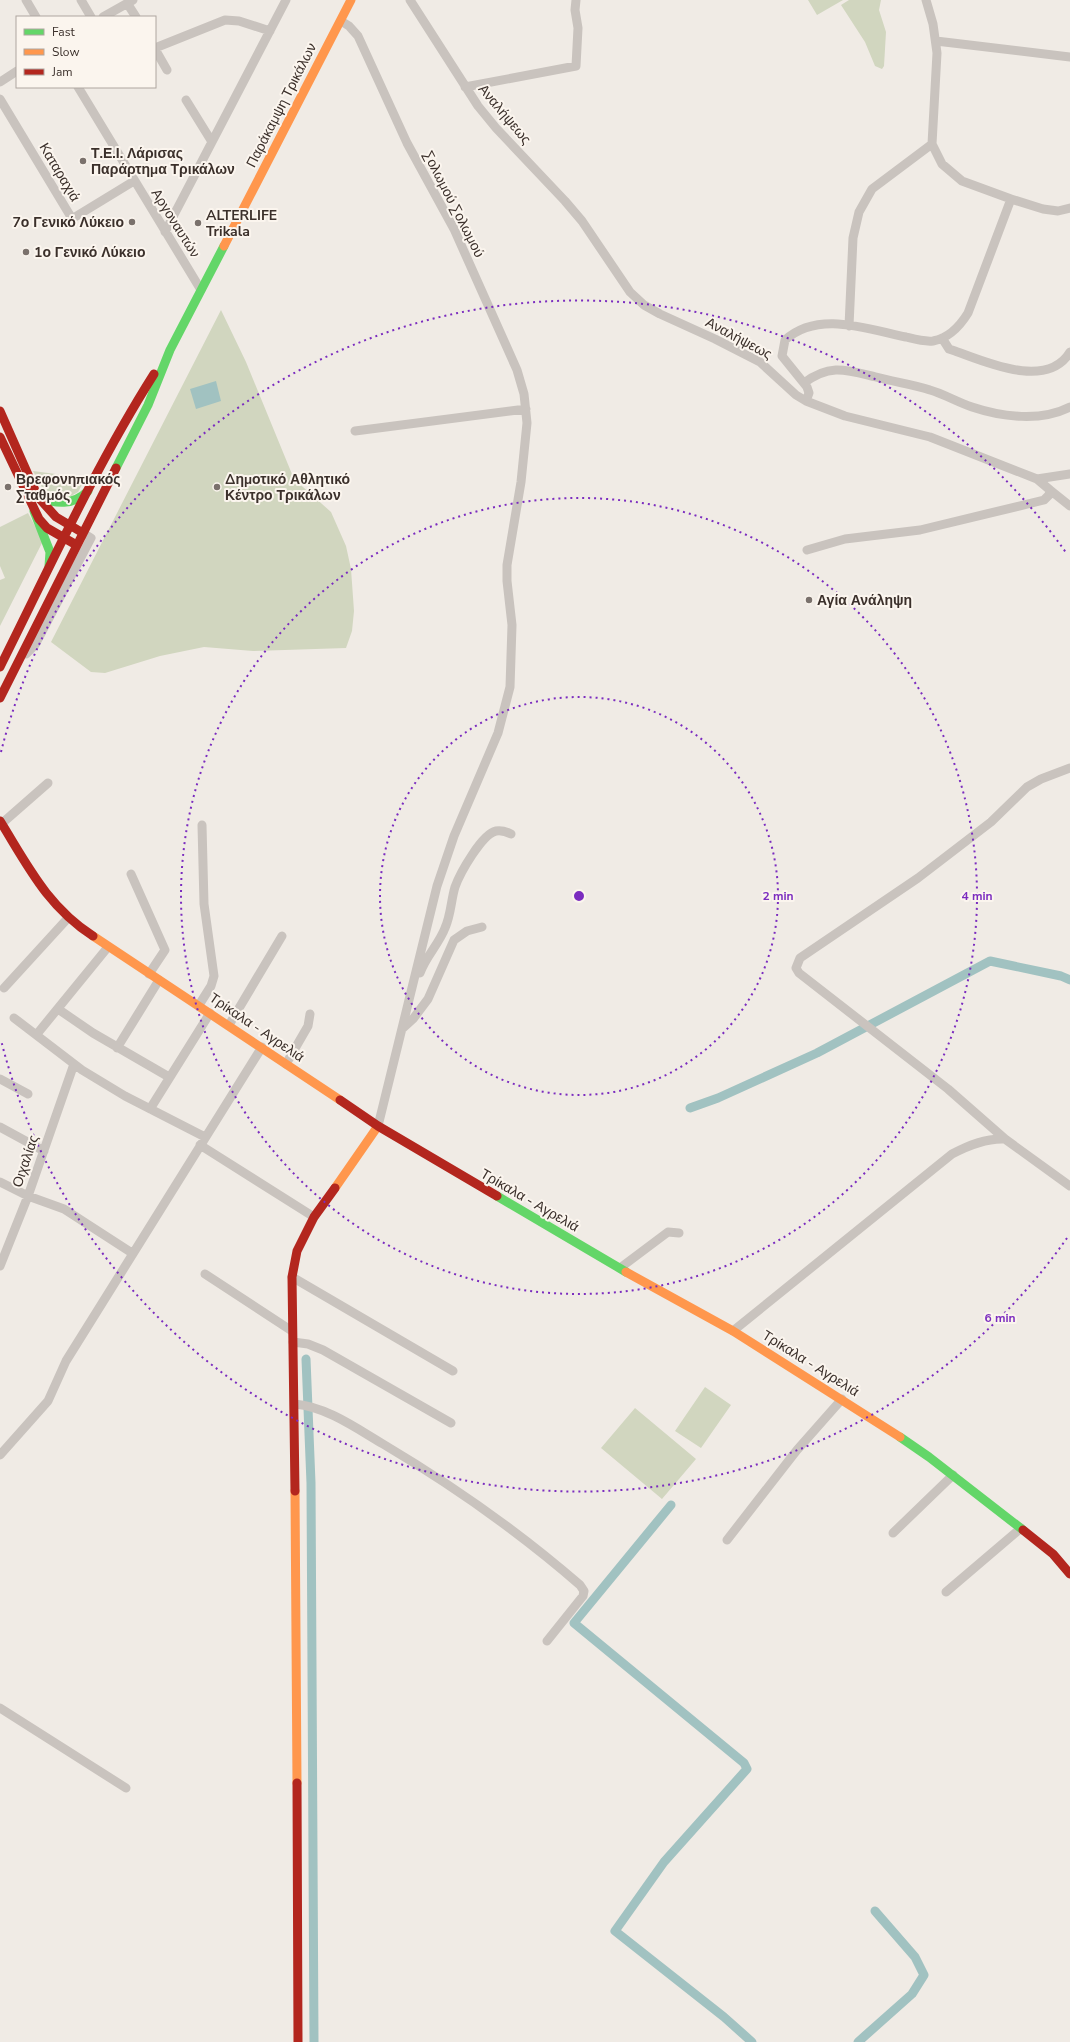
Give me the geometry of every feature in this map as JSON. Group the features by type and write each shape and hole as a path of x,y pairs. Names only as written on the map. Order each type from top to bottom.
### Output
{"main road":[{"name":"Παράκαμψη Τρικάλων","path":"0,698 81,547 83,533 148,405 170,350 351,0"},
{"name":"Παράκαμψη Τρικάλων","path":"0,667 90,488 138,399 170,350"},
{"path":"0,411 38,497 56,517 83,533"},
{"path":"0,437 3,449 34,511 50,552 48,570"},
{"path":"38,497 54,502 70,502 80,499 90,488"},
{"path":"34,511 47,528 81,547"},
{"name":"Τρίκαλα - Αγρελιά","path":"0,823 43,890 68,918 108,947 199,1005 378,1126 620,1268 733,1331 899,1436 953,1475 1021,1528 1053,1554 1070,1574"},
{"path":"298,2042 299,1405 292,1342 292,1277 297,1251 314,1217 378,1126"}],"street":[{"path":"26,0 35,16"},
{"path":"80,0 89,16"},
{"path":"165,232 286,0"},
{"name":"Αναλήψεως","path":"410,0 465,87 496,128 552,186 582,221 620,277 637,299 660,314 715,339 760,362 796,395 806,401 845,416 930,436 1036,479 1070,506"},
{"path":"465,87 576,66 578,28 574,10 576,0"},
{"path":"926,0 936,41 932,144 942,164 958,178 1011,199 1043,209 1058,211 1070,208"},
{"path":"105,16 130,2 136,16"},
{"path":"156,48 225,20 239,21 270,31"},
{"name":"Σολωμού Σολωμού","path":"341,21 354,31 361,42 407,143 454,229 517,370 526,409 523,468 507,565 507,581 512,625 512,665 509,692 498,733 460,822 442,869 430,908 412,988"},
{"path":"936,41 1070,57"},
{"path":"156,50 167,70"},
{"path":"0,82 16,72"},
{"name":"Αργοναυτών","path":"79,88 201,290"},
{"name":"Καταραχιά","path":"0,100 71,217 75,218 134,181"},
{"path":"186,100 212,142"},
{"path":"849,326 853,238 859,212 872,189 932,144"},
{"path":"806,401 809,393 804,383 782,356 785,340 792,333 811,325 828,323 924,341 942,338 956,329 968,313 1011,199"},
{"path":"942,338 949,349 1018,371 1038,371 1048,368 1064,360 1070,352"},
{"path":"804,383 815,375 827,370 845,370 930,390 971,407 1003,414 1046,416 1070,407"},
{"path":"355,432 526,409"},
{"path":"3,449 15,443"},
{"path":"1036,479 1070,474"},
{"path":"807,550 845,539 920,530 1044,500 1049,495 1050,490"},
{"path":"1070,768 1041,779 1027,787 991,822 918,878 800,958 796,968 799,973 858,1020 948,1088 1005,1138 1070,1186"},
{"path":"0,823 48,783"},
{"path":"199,1005 211,986 214,976 204,904 202,825"},
{"path":"378,1126 412,988 417,981 428,955 445,930 456,885 466,864 480,845 493,832 502,831 511,834"},
{"path":"131,874 165,950 149,974"},
{"path":"4,988 68,918"},
{"path":"402,1029 413,1019 428,999 454,940 467,931 482,927"},
{"path":"229,1025 282,936"},
{"path":"37,1034 108,947"},
{"path":"117,1048 159,980"},
{"path":"58,1009 117,1048 169,1077"},
{"path":"150,1109 210,1013"},
{"path":"286,1064 308,1026 310,1014"},
{"path":"14,1018 37,1034 74,1064 202,1141 314,1217"},
{"path":"0,1455 50,1397 66,1362 132,1253 262,1047"},
{"name":"Οιχαλίας","path":"0,1266 28,1196 74,1064"},
{"path":"0,1079 28,1094"},
{"path":"0,1127 44,1150"},
{"path":"733,1331 952,1154 978,1142 996,1138 1005,1138"},
{"path":"0,1182 28,1196 64,1209 132,1253"},
{"path":"620,1268 668,1232 679,1233"},
{"path":"205,1274 292,1331"},
{"path":"292,1277 453,1371"},
{"path":"292,1342 308,1344 323,1350 451,1423"},
{"path":"727,1540 797,1450 842,1399"},
{"path":"299,1405 324,1411 389,1447 454,1488 514,1532 580,1586 584,1591 583,1596 547,1641"},
{"path":"893,1533 953,1475"},
{"path":"946,1592 1021,1528"},
{"path":"0,1708 126,1788"}],"green space":[{"path":"808,0 843,0 817,15"},
{"path":"849,0 881,0 879,10 886,32 884,66 882,69 875,66 865,42 841,5"},
{"name":"Δημοτικό Αθλητικό Κέντρο Τρικάλων","path":"221,310 246,362 294,479 331,512 346,546 351,569 354,611 352,631 346,648 253,651 204,647 160,656 105,673 91,672 51,642"},
{"path":"33,471 86,478 78,492 66,499 45,493"},
{"path":"28,513 43,541 0,626 0,580 5,578 0,566 0,527"},
{"path":"705,1387 731,1405 701,1448 675,1431"},
{"path":"635,1408 696,1459 662,1499 601,1448"}],"water":[{"path":"216,381 221,401 196,409 190,389"}],"waterway":[{"path":"690,1108 718,1098 817,1053 990,961 1061,976 1070,980"},
{"path":"306,1359 311,1483 314,2042"},
{"path":"671,1505 574,1623 744,1763 747,1769 664,1862 615,1931 724,2017 752,2042"},
{"path":"858,2042 912,1994 924,1975 915,1957 875,1911"}],"traffic: fast":[{"path":"116,468 148,405 170,350 224,246"},
{"path":"38,497 51,501 64,502 76,499 88,491"},
{"path":"34,511 50,552 49,566"},
{"path":"497,1196 626,1272"},
{"path":"900,1437 929,1457 1023,1530"}],"traffic: slow":[{"path":"224,246 351,0"},
{"path":"93,936 340,1100"},
{"path":"335,1188 378,1126"},
{"path":"626,1272 733,1331 900,1437"},
{"path":"295,1491 297,1783"}],"traffic: jam":[{"path":"0,667 92,482 132,409 154,374"},
{"path":"0,411 38,497 56,517 83,533"},
{"path":"0,437 39,519 47,528 73,543"},
{"path":"0,698 116,468"},
{"path":"0,821 30,869 51,898 63,912 93,936"},
{"path":"340,1100 378,1126 497,1196"},
{"path":"295,1491 292,1277 297,1251 314,1217 335,1188"},
{"path":"1023,1530 1053,1554 1070,1574"},
{"path":"297,1783 298,2042"}],"place":[{"name":"Τ.Ε.Ι. Λάρισας Παράρτημα Τρικάλων","path":"83,161"},
{"name":"7ο Γενικό Λύκειο","path":"132,222"},
{"name":"ALTERLIFE Trikala","path":"198,223"},
{"name":"1ο Γενικό Λύκειο","path":"26,252"},
{"name":"Βρεφονηπιακός Σταθμός","path":"8,487"},
{"name":"Δημοτικό Αθλητικό Κέντρο Τρικάλων","path":"217,487"},
{"name":"Αγία Ανάληψη","path":"809,600"}]}
